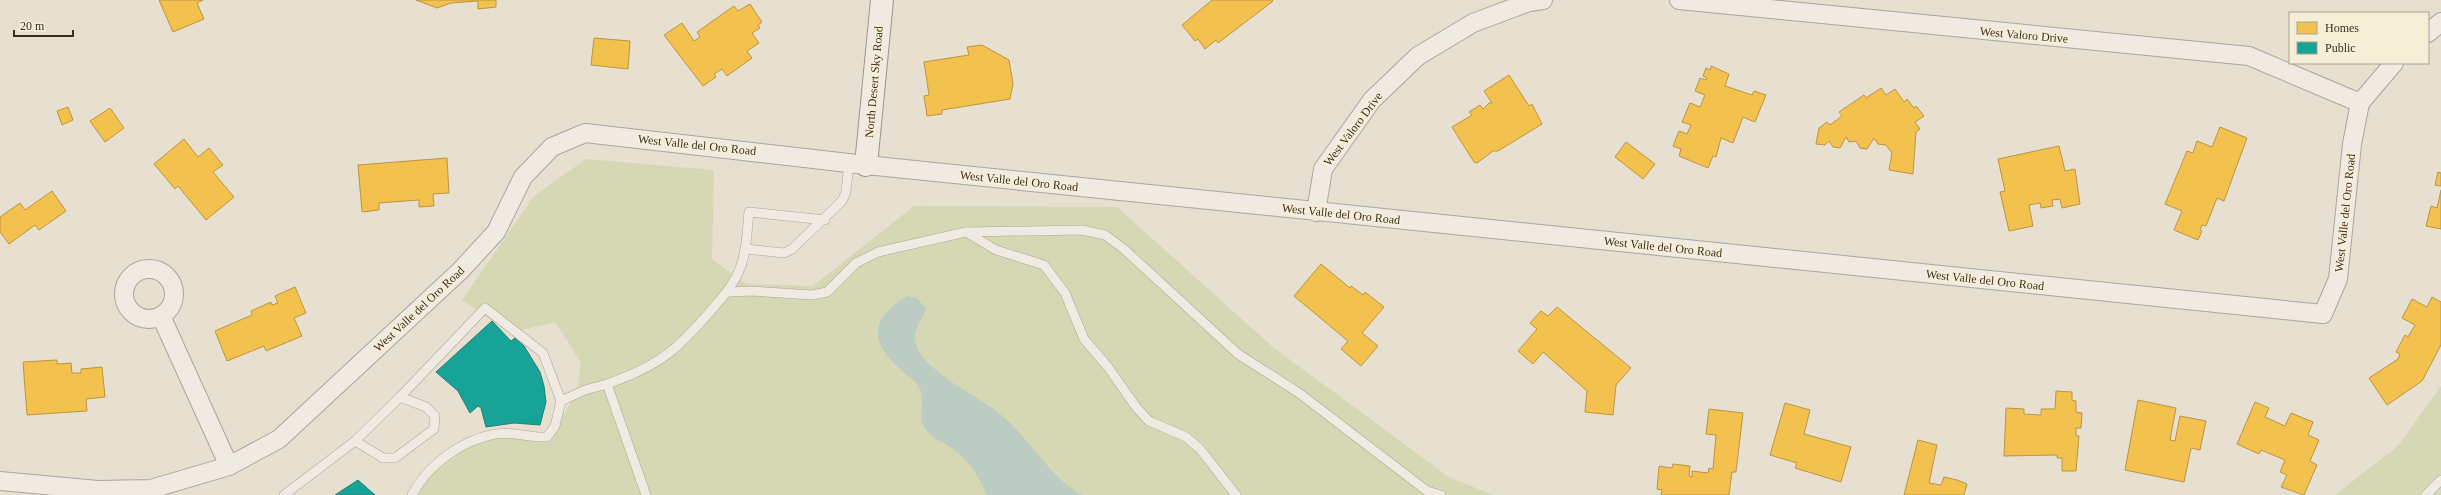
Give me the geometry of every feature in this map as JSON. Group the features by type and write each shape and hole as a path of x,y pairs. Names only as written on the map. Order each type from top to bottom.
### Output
{"street":[{"name":"North Desert Sky Road","path":"857,164 882,0"},
{"name":"West Valoro Drive","path":"1316,212 1323,169 1372,100 1418,56 1473,23 1529,2 1543,0"},
{"name":"West Valoro Drive","path":"1679,0 2249,56 2360,103"},
{"path":"2429,32 2441,22"},
{"name":"West Valle del Oro Road","path":"0,481 98,490 151,489 230,466 279,439 460,271 496,232 523,177 552,147 585,132 857,164 2323,314 2338,279 2352,144 2360,103 2393,64"},
{"path":"162,316 230,466"}],"lane":[{"path":"746,249 788,252 825,220 842,201 857,164"},
{"path":"561,401 585,390 635,374 672,351 699,327 728,292 741,267 746,249 749,212 825,220"},
{"path":"728,292 752,291 812,295 827,292 856,263 878,252 966,232 1082,230 1105,234 1124,249 1238,354 1299,393 1427,491 1441,495"},
{"path":"966,232 996,250 1044,265 1065,293 1084,339 1108,367 1136,407 1149,421 1186,437 1200,449 1236,495"},
{"path":"284,495 355,441 400,397 485,308 544,353 561,401 555,426 547,437 495,434 471,442 432,467 412,495"},
{"path":"607,384 646,495"},
{"path":"355,441 383,458 395,458 434,429 435,416 426,407 400,397"},
{"path":"2426,495 2441,480"}],"green space":[{"path":"586,159 714,170 712,259 746,284 813,286 914,206 1117,207 1274,348 1449,477 1493,495 410,495 420,473 486,436 552,435 577,391 581,363 555,322 510,333 462,300 534,196"},
{"path":"2441,386 2441,495 2335,495 2398,446"}],"shaded area":[{"path":"907,296 917,298 926,309 916,331 915,340 916,345 922,355 930,365 953,383 1000,414 1021,434 1059,478 1082,495 987,495 981,482 969,464 959,454 932,436 926,430 922,419 921,391 916,383 900,370 888,357 878,338 878,329 881,320 895,304"}],"building: Homes":[{"path":"159,0 203,0 197,3 204,19 173,32"},
{"path":"416,0 496,0 496,7 478,9 478,1 451,3 437,8"},
{"path":"1212,0 1273,1 1218,43 1216,40 1205,49 1198,39 1195,41 1182,25"},
{"path":"750,4 762,22 758,25 760,28 752,33 759,43 747,51 752,58 727,76 722,69 714,74 716,77 703,86 664,35 682,23 694,41 700,37 697,32 734,6 738,11"},
{"path":"594,38 630,41 628,69 591,65"},
{"path":"982,45 1009,60 1013,84 1010,99 942,110 942,114 927,116 924,96 929,95 924,62 969,55 967,47"},
{"path":"1711,66 1729,74 1725,86 1752,95 1754,91 1766,95 1755,122 1743,117 1733,143 1721,138 1716,157 1713,156 1708,168 1679,156 1681,149 1673,146 1679,131 1687,134 1691,125 1682,122 1690,103 1700,107 1705,95 1695,91 1700,78 1706,80 1707,78 1703,76 1706,68 1710,70"},
{"path":"1509,75 1529,106 1532,104 1542,124 1498,151 1493,151 1477,163 1474,162 1452,127 1472,115 1469,112 1480,105 1483,109 1489,103 1492,103 1484,91"},
{"path":"1881,88 1886,95 1895,89 1904,102 1907,99 1914,108 1916,106 1924,116 1915,122 1920,129 1916,132 1913,174 1889,170 1892,153 1886,145 1878,144 1874,138 1867,149 1860,148 1856,141 1849,142 1846,137 1840,148 1833,147 1829,141 1825,145 1816,144 1819,128 1827,122 1830,125 1842,116 1839,112 1864,95 1866,98"},
{"path":"68,107 73,120 62,125 57,111"},
{"path":"110,108 124,128 105,142 90,121"},
{"path":"2220,127 2247,138 2224,201 2217,198 2206,226 2202,225 2200,230 2202,231 2198,240 2174,230 2182,211 2165,204 2187,151 2193,153 2197,141 2212,147"},
{"path":"184,139 198,157 209,148 223,165 213,172 234,197 206,220 178,186 175,189 154,164"},
{"path":"1626,142 1655,164 1643,179 1615,157"},
{"path":"2059,146 2065,171 2075,169 2080,204 2062,208 2060,199 2052,200 2053,206 2041,208 2040,203 2029,205 2033,226 2009,231 2000,192 2005,191 1998,159"},
{"path":"447,158 449,193 433,194 434,206 419,207 419,200 379,203 379,210 362,212 358,165"},
{"path":"2438,172 2441,173 2441,186 2435,185"},
{"path":"2441,190 2441,229 2426,226 2431,206 2437,208"},
{"path":"52,191 66,211 39,230 35,225 9,244 0,232 0,217 20,203 25,210"},
{"path":"1321,264 1350,288 1351,286 1363,295 1365,292 1384,307 1362,333 1378,346 1361,366 1341,349 1348,341 1294,296"},
{"path":"295,287 306,313 294,318 302,336 266,351 264,346 227,361 215,331 252,315 251,311 271,302 272,305 278,303 275,296"},
{"path":"2432,297 2441,302 2441,345 2422,381 2387,405 2369,378 2398,359 2400,354 2396,352 2405,335 2408,337 2415,325 2402,318 2412,299 2427,307"},
{"path":"1557,307 1631,368 1616,385 1613,415 1585,412 1587,391 1543,352 1533,364 1518,351 1537,329 1530,323 1541,311 1548,316"},
{"path":"57,360 57,364 71,363 72,373 81,373 81,369 102,367 105,397 86,399 87,411 27,415 23,362"},
{"path":"2056,391 2072,392 2072,400 2076,401 2076,412 2082,413 2081,428 2076,428 2076,436 2079,436 2076,471 2062,471 2062,458 2057,458 2057,455 2004,456 2006,408 2024,409 2024,414 2041,415 2041,409 2055,409"},
{"path":"2138,400 2176,408 2170,440 2175,441 2180,416 2206,421 2200,450 2191,448 2184,482 2125,470"},
{"path":"2255,402 2269,408 2265,417 2285,426 2291,413 2313,422 2308,435 2319,440 2310,461 2317,465 2304,495 2281,487 2287,475 2280,472 2285,460 2261,450 2259,454 2237,444"},
{"path":"1785,403 1810,410 1804,434 1851,447 1841,482 1795,468 1797,463 1770,455"},
{"path":"1709,409 1743,413 1736,472 1732,472 1729,495 1661,495 1662,490 1657,489 1659,466 1672,468 1673,464 1690,466 1689,476 1692,477 1692,471 1708,473 1709,468 1713,469 1716,435 1706,434"},
{"path":"1918,440 1937,445 1929,483 1941,485 1944,477 1957,480 1967,484 1964,495 1904,495"}],"building: Public":[{"path":"492,321 511,341 515,338 524,346 540,372 546,402 540,425 514,423 486,427 481,408 478,406 470,413 458,391 436,372"},
{"path":"358,480 375,495 335,495"}]}
